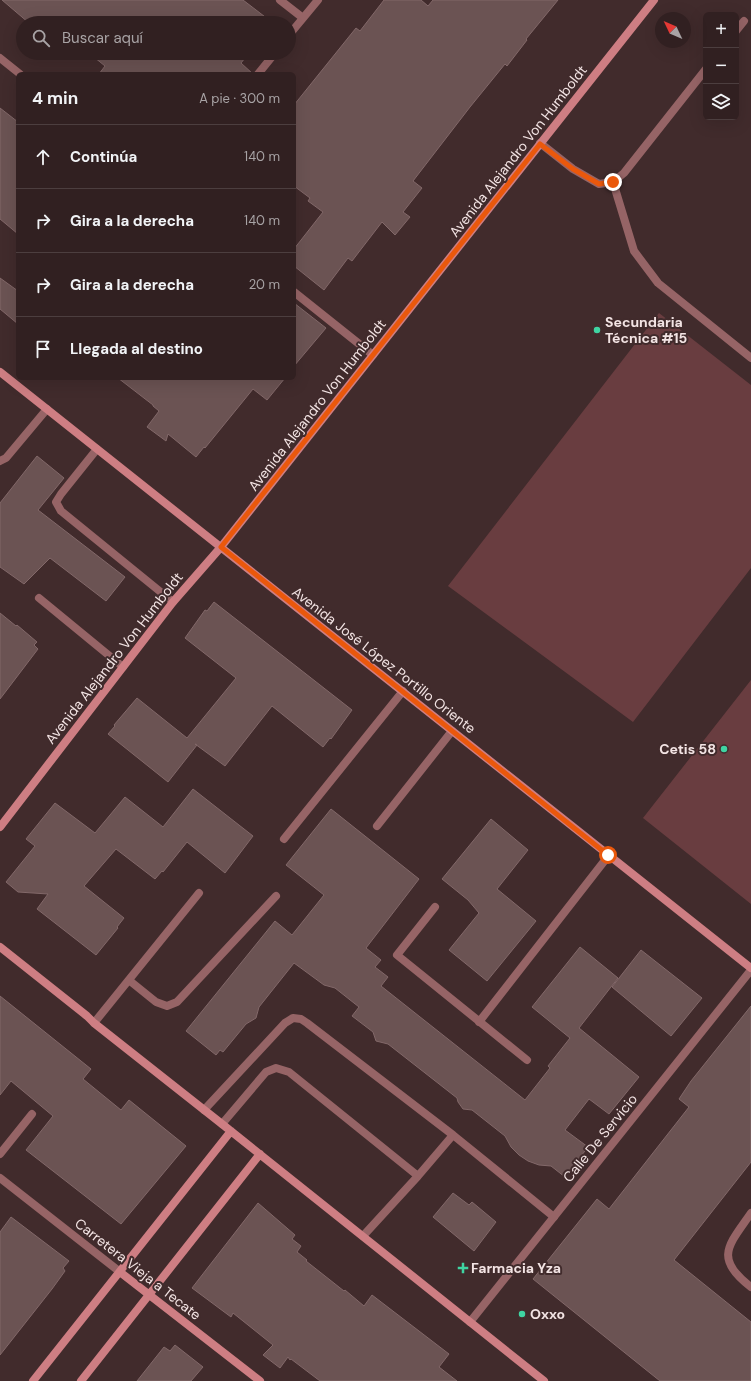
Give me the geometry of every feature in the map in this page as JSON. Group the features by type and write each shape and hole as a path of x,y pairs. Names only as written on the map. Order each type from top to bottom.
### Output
{"street":[{"path":"280,0 303,18"},
{"path":"296,26 318,0"},
{"name":"Avenida Alejandro Von Humboldt","path":"0,827 173,602 221,547 654,0"},
{"path":"739,27 744,21"},
{"path":"0,58 18,72"},
{"path":"260,72 269,60"},
{"path":"540,144 573,169 599,184 613,182 624,173 703,73"},
{"path":"613,182 634,251 658,283 751,358"},
{"path":"296,294 373,355"},
{"name":"Avenida José López Portillo Oriente","path":"0,372 751,969"},
{"path":"0,461 6,458 46,409"},
{"path":"97,449 56,502 61,511 173,602"},
{"path":"39,598 123,667"},
{"path":"284,839 403,691"},
{"path":"377,826 452,730"},
{"path":"479,1022 608,855"},
{"path":"94,1023 130,981 199,893"},
{"path":"130,981 156,1002 167,1006 177,1002 276,896"},
{"path":"435,906 397,955 527,1060"},
{"path":"0,947 544,1381"},
{"name":"Calle De Servicio","path":"470,1322 751,969"},
{"path":"204,1110 286,1023 293,1018 301,1020 307,1023 453,1135 554,1217"},
{"path":"222,1124 266,1072 276,1068 289,1072 418,1176"},
{"path":"0,1154 32,1114"},
{"path":"33,1381 231,1131"},
{"path":"363,1236 453,1135"},
{"path":"81,1381 260,1154"},
{"name":"Carretera Vieja a Tecate","path":"0,1178 260,1381"},
{"path":"751,1213 729,1246 728,1262 739,1278 751,1287"}],"shaded area":[{"path":"659,313 751,385 751,568 633,722 448,586"},
{"name":"Cetis 58","path":"751,680 751,904 643,818"}],"building":[{"path":"2,0 243,0 264,16 21,16"},
{"path":"384,0 421,0 428,6 433,0 558,0 526,39 527,40 507,66 505,64 470,107 413,181 422,188 403,212 410,217 395,235 382,222 352,261 348,258 324,290 296,268 296,246 323,212 308,201 310,198 296,188 296,103 356,28 360,31"},
{"path":"98,60 243,60 241,63 251,72 100,72 105,66"},
{"path":"0,108 16,120 16,232 0,219"},
{"path":"0,278 16,290 16,322 0,309"},
{"path":"296,305 326,328 296,364"},
{"path":"121,380 283,380 267,400 253,389 196,457 168,434 166,441 147,427 159,411"},
{"path":"37,456 64,478 38,510 125,577 106,601 50,558 24,584 0,567 0,503"},
{"path":"214,602 352,710 331,739 330,738 323,747 272,706 225,766 197,745 168,782 108,734 137,698 187,738 236,678 185,638 205,610 207,611"},
{"path":"0,613 37,642 34,645 38,649 0,699"},
{"path":"193,789 253,836 225,873 187,842 163,872 162,871 155,879 116,849 84,886 124,918 117,927 118,928 96,955 37,909 48,894 18,892 6,882 35,846 26,839 55,803 95,833 125,797 163,827"},
{"path":"331,809 419,879 366,948 381,960 375,967 388,977 381,986 525,1100 550,1068 548,1066 570,1038 532,1007 580,947 618,978 579,1028 639,1077 609,1114 589,1099 565,1130 588,1147 565,1177 551,1166 539,1165 528,1161 519,1155 511,1147 505,1136 472,1110 463,1109 457,1098 388,1044 376,1041 373,1032 352,1016 359,1007 335,988 324,985 294,963 259,1007 256,1018 246,1024 223,1052 220,1050 216,1055 186,1031 275,921 292,935 324,895 286,865"},
{"path":"491,819 528,850 497,889 536,921 487,981 449,950 479,913 468,900 442,879"},
{"path":"641,950 702,998 671,1036 612,987"},
{"path":"0,996 91,1069 83,1079 121,1110 129,1100 186,1146 121,1224 26,1150 53,1116 11,1081 0,1095"},
{"path":"751,1006 751,1162 674,1260 751,1322 751,1381 660,1381 533,1279 597,1199 609,1209 689,1107 679,1099 691,1081"},
{"path":"453,1193 469,1205 472,1202 496,1222 474,1251 433,1217"},
{"path":"258,1203 295,1235 292,1239 301,1246 297,1252 307,1260 306,1261 364,1306 372,1295 449,1354 439,1367 457,1381 320,1381 288,1357 280,1368 263,1355 273,1345 233,1313 231,1317 192,1288"},
{"path":"11,1217 69,1261 63,1268 65,1271 52,1289 0,1355 0,1232"},
{"path":"175,1345 203,1367 191,1381 137,1381 164,1347 170,1351"}],"place":[{"name":"Secundaria Técnica #15","path":"597,330"},
{"name":"Cetis 58","path":"724,749"},
{"name":"Farmacia Yza","path":"463,1268"},
{"name":"Oxxo","path":"522,1314"}],"route":[{"path":"608,855 221,547 540,144 573,169 599,184 613,182"}]}
